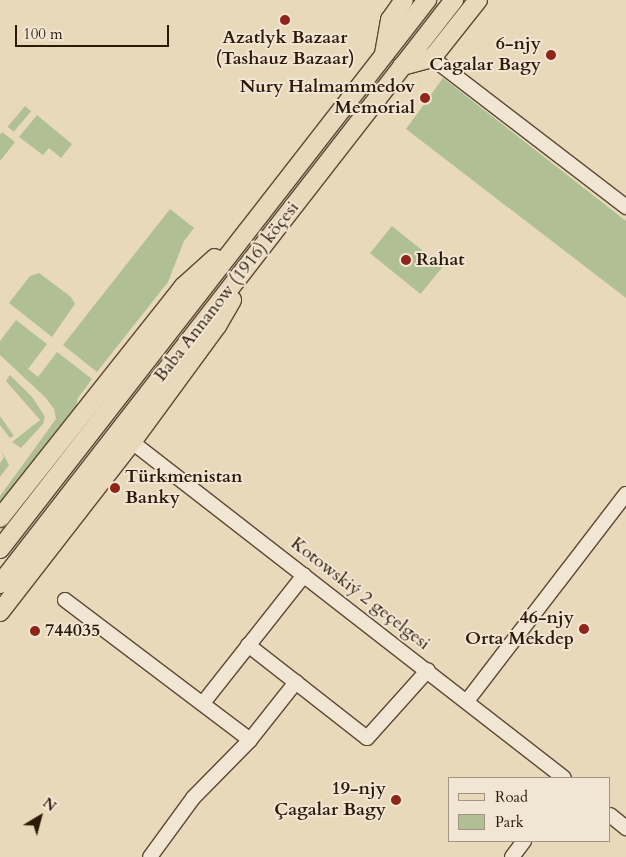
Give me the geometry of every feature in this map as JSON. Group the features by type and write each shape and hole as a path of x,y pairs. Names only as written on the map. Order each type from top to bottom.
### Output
{"main road":[{"path":"384,57 390,20 404,0"},
{"name":"Baba Annanow (1916) köçesi","path":"0,549 427,0"},
{"name":"Baba Annanow (1916) köçesi","path":"0,584 454,0"},
{"path":"402,66 432,58 478,0"},
{"path":"0,518 183,287 248,230"},
{"path":"0,612 132,442 217,326 266,242"}],"street":[{"path":"432,58 626,207"},
{"name":"Kotowskiý 2 geçelgesi","path":"132,442 428,670 563,777"},
{"path":"467,701 626,494"},
{"path":"203,703 304,575"},
{"path":"65,600 250,740"},
{"path":"248,645 367,738 428,670"},
{"path":"150,857 193,798 250,740 296,682"},
{"path":"611,816 626,828"},
{"path":"512,857 523,842"}],"green space":[{"path":"443,78 626,221 626,298 406,129"},
{"path":"25,106 31,111 14,132 8,127"},
{"path":"37,115 72,144 61,158 49,148 43,155 19,137"},
{"path":"2,132 15,142 0,161 0,135"},
{"path":"170,209 194,228 184,241 168,282 97,372 63,345"},
{"name":"Rahat","path":"392,226 443,267 420,294 370,253"},
{"path":"39,273 71,297 75,304 52,337 9,303 30,276"},
{"path":"16,320 47,344 28,369 38,377 57,352 92,379 78,398 76,406 0,504 0,496 56,419 54,409 45,397 0,355 0,341"},
{"path":"10,375 33,398 45,417 43,424 21,448 12,442 40,420 6,381"},
{"path":"0,416 14,436 10,438 0,425"},
{"path":"0,448 9,465 0,477 0,463 4,457"}],"place":[{"name":"Azatlyk Bazaar (Tashauz Bazaar)","path":"285,20"},
{"name":"6-njy Cagalar Bagy","path":"551,55"},
{"name":"Nury Halmammedov Memorial","path":"425,98"},
{"name":"Rahat","path":"406,260"},
{"name":"Türkmenistan Banky","path":"115,488"},
{"name":"46-njy Orta Mekdep","path":"584,629"},
{"name":"744035","path":"35,631"},
{"name":"19-njy Çagalar Bagy","path":"396,800"}]}
